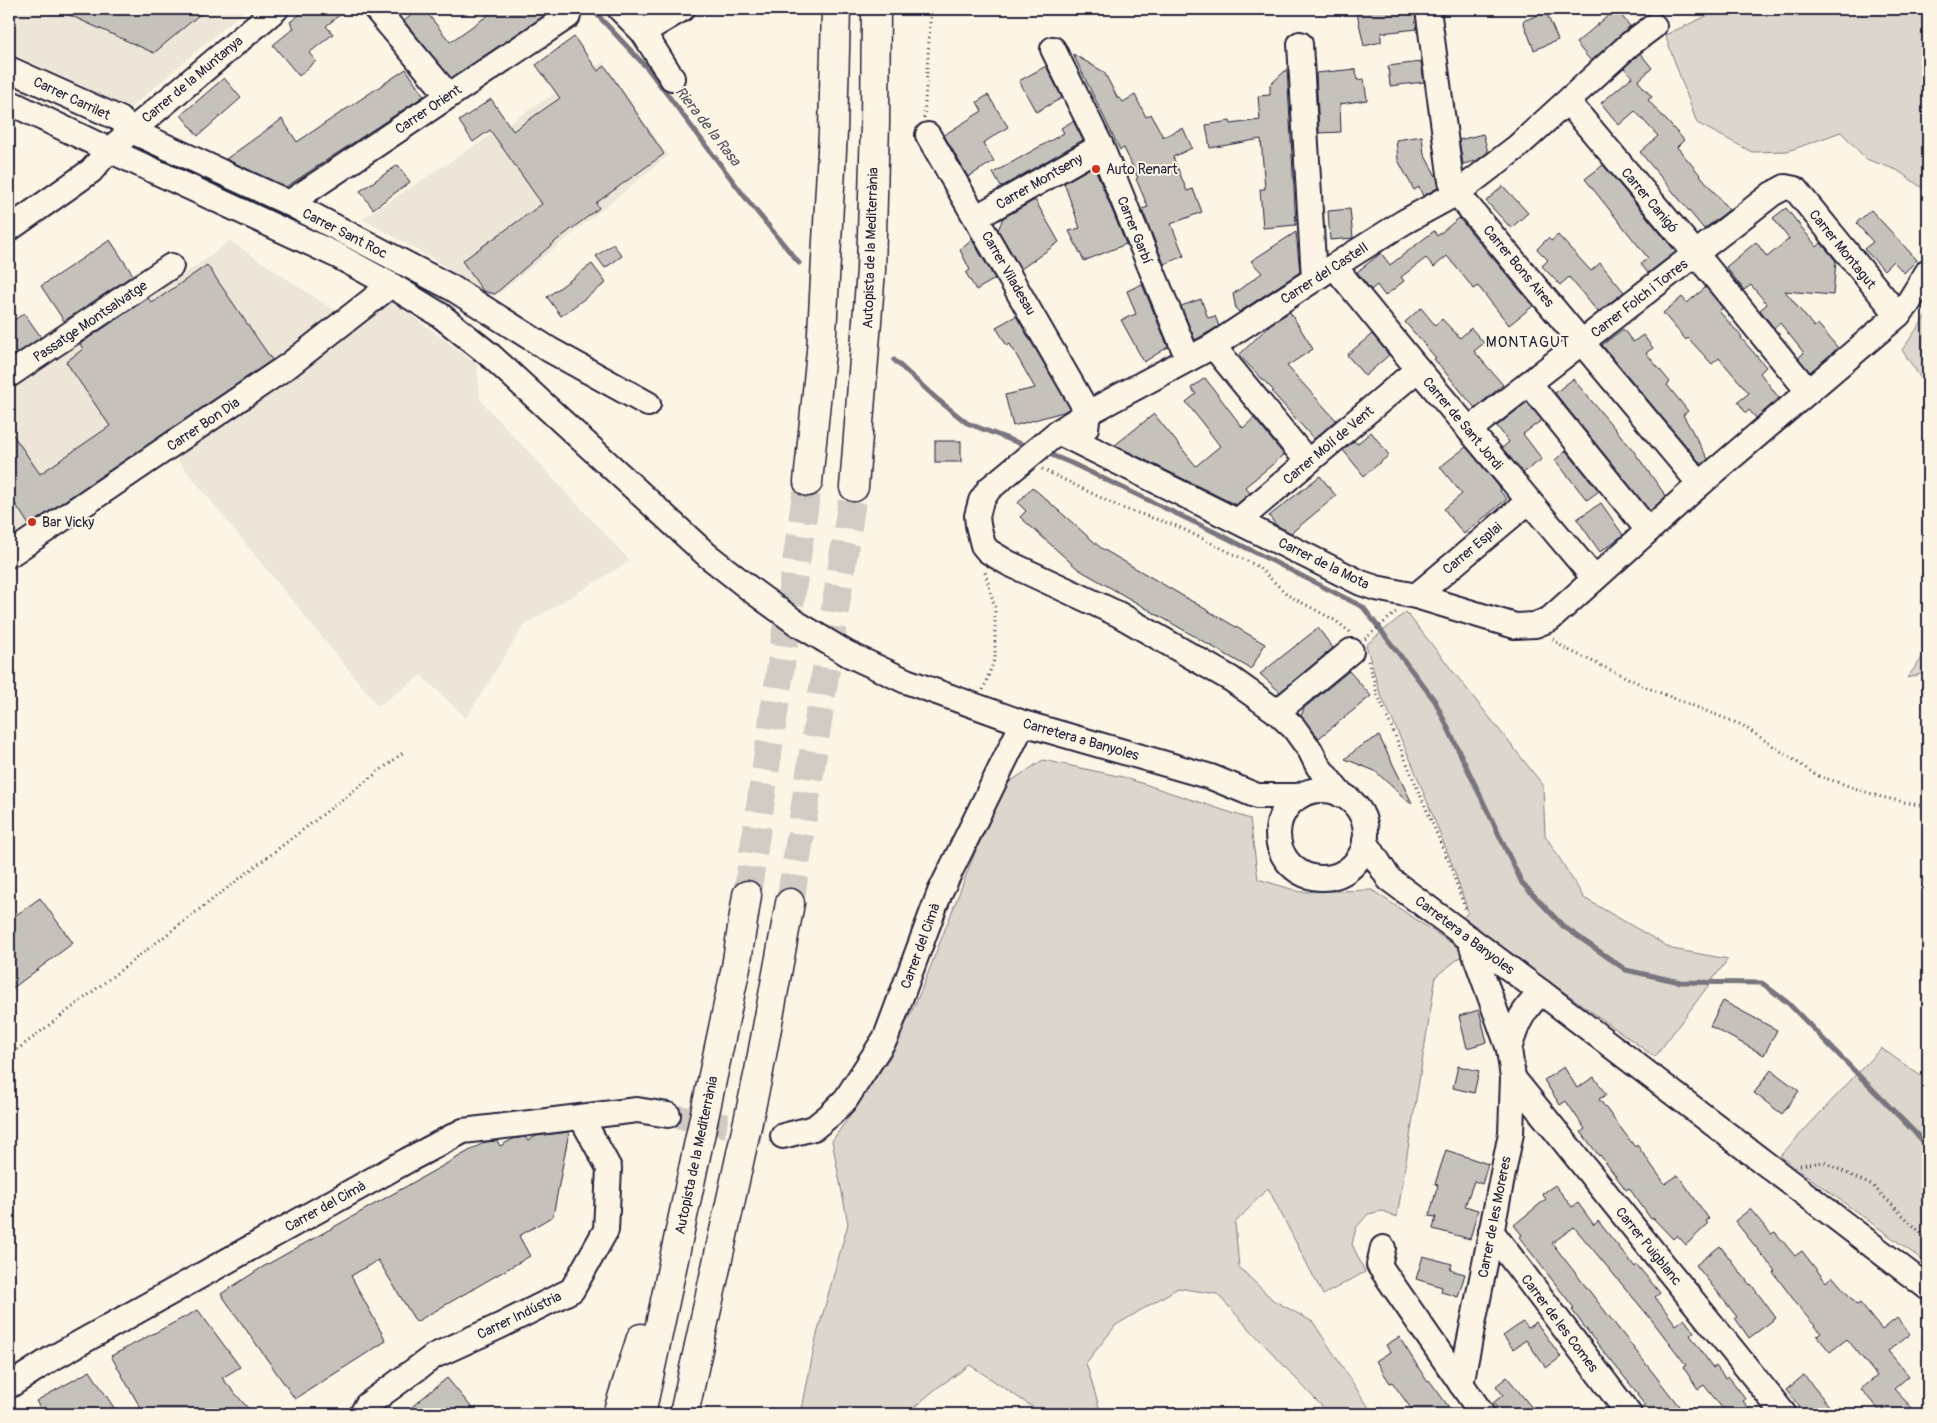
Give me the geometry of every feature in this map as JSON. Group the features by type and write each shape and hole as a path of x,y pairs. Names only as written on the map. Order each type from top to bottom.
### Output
{"highway":[{"path":"808,482 822,341 833,132 836,9"},
{"name":"Autopista de la Mediterrània","path":"854,487 871,270 876,9"},
{"name":"Autopista de la Mediterrània","path":"641,1414 728,1003 747,895"},
{"path":"684,1414 759,1071 790,903"},
{"path":"617,1414 652,1303 728,1003"}],"street":[{"name":"Carrer de la Muntanya","path":"9,229 91,171 109,150 276,9"},
{"path":"376,9 448,95"},
{"path":"620,9 643,32 672,78"},
{"path":"643,32 682,9"},
{"name":"Carrer Bons Aires","path":"1428,9 1451,181 1457,193 1700,484"},
{"name":"Carrer Orient","path":"288,203 568,16"},
{"name":"Carrer del Castell","path":"996,556 983,545 977,516 981,501 989,489 1043,449 1088,412 1213,346 1314,278 1404,222 1457,193 1517,147 1630,44 1654,26"},
{"path":"1300,44 1314,278"},
{"name":"Carrer Garbí","path":"1053,48 1101,146 1188,359"},
{"name":"Carrer Carrilet","path":"9,69 120,120 132,131"},
{"name":"Carretera a Banyoles","path":"9,102 336,255 440,315 490,356 707,554 798,624 848,654 906,681 1023,723 1211,778 1257,796 1304,794"},
{"name":"Carrer Canigó","path":"1568,102 1808,391"},
{"name":"Carrer Sant Roc","path":"132,131 288,203 452,288 550,350 648,404"},
{"name":"Carrer Viladesau","path":"928,135 1088,412"},
{"name":"Carrer Montseny","path":"977,218 1101,146"},
{"name":"Carrer Folch i Torres","path":"1469,430 1772,194 1785,187"},
{"name":"Carrer Montagut","path":"1785,187 1795,190 1898,315"},
{"name":"Passatge Montsalvatge","path":"9,376 171,266"},
{"name":"Carrer de Sant Jordi","path":"1334,266 1594,578"},
{"path":"1535,625 1550,619 1700,484 1898,315 1907,305 1928,271"},
{"name":"Carrer Bon Dia","path":"9,555 289,365 391,285"},
{"path":"1213,346 1308,462"},
{"name":"Carrer Molí de Vent","path":"1238,521 1418,369"},
{"path":"1529,383 1648,530"},
{"path":"1083,444 1088,412"},
{"name":"Carrer de la Mota","path":"1043,449 1083,444 1361,583 1408,602 1515,626 1535,625"},
{"name":"Carrer Esplai","path":"1408,602 1529,501"},
{"path":"996,556 1118,614 1231,679 1285,720 1310,750 1318,766 1342,795 1352,802 1359,811 1365,829 1365,841 1359,857 1351,866 1340,873 1319,877 1298,870 1283,854 1278,833 1285,810 1304,794 1318,766"},
{"path":"1285,720 1359,647"},
{"name":"Carrer del Cimà","path":"783,1136 814,1128 830,1115 846,1099 886,1037 940,892 1023,723"},
{"path":"1304,794 1322,790 1342,795"},
{"path":"1257,796 1278,833"},
{"name":"Carretera a Banyoles","path":"1365,841 1389,879"},
{"name":"Carretera a Banyoles","path":"1340,873 1369,873 1389,879 1469,928 1541,992 1928,1288"},
{"name":"Carrer de les Moreres","path":"1461,1384 1511,1133 1513,1078 1509,1049 1469,928"},
{"name":"Carrer de les Moreres","path":"1509,1049 1515,1027 1524,1011 1541,992"},
{"name":"Carrer Puigblanc","path":"1513,1078 1784,1414"},
{"name":"Carrer del Cimà","path":"9,1386 51,1358 463,1131 637,1110 668,1115"},
{"name":"Carrer Indústria","path":"362,1414 368,1405 434,1356 572,1290 606,1230 610,1168 581,1117"},
{"name":"Carrer de les Comes","path":"1491,1232 1628,1414"},
{"path":"1383,1248 1379,1265 1482,1414"}],"path":[{"path":"928,135 924,121 931,9"},
{"path":"1043,449 1122,508 1177,526 1257,566 1288,595 1336,621 1359,647 1450,865 1469,928"},
{"path":"981,695 995,658 995,608 985,569 996,556"},
{"path":"1359,647 1408,602"},
{"path":"1535,625 1564,648 1653,690 1742,725 1816,775 1880,797 1928,807"},
{"path":"9,1056 404,752"},
{"path":"1796,1165 1824,1162 1873,1186 1928,1240"}],"shaded area":[{"path":"9,9 246,9 130,108 9,52"},
{"path":"1722,9 1928,9 1928,192 1897,170 1866,159 1841,132 1788,151 1752,152 1697,123 1665,35"},
{"path":"603,62 668,156 493,298 430,257 362,219"},
{"path":"230,241 343,316 9,548 9,383 193,268"},
{"path":"392,301 477,364 480,400 630,561 524,625 466,718 421,675 378,706 176,458"},
{"path":"1928,313 1928,389 1902,350"},
{"path":"1406,612 1543,785 1545,835 1584,898 1672,949 1728,959 1655,1057 1462,919 1468,912 1452,864 1411,761 1380,693 1366,645"},
{"path":"1928,650 1928,672 1907,678"},
{"path":"1043,760 1123,777 1250,819 1258,879 1301,892 1372,890 1466,953 1436,976 1397,1217 1382,1211 1368,1214 1356,1228 1352,1244 1365,1272 1323,1295 1268,1188 1235,1223 1239,1267 1273,1300 1313,1322 1373,1414 1329,1414 1217,1294 1178,1288 1116,1325 1086,1363 1100,1410 1040,1412 970,1365 937,1388 906,1414 801,1414 816,1338 848,1224 832,1141 891,1056 921,991 976,850 1008,783"},
{"path":"1881,1048 1928,1081 1928,1264 1780,1156"}],"building":[{"path":"56,9 206,9 154,53"},
{"path":"307,9 347,9 326,26 333,34 309,53 316,61 299,76 273,45 294,28 290,22"},
{"path":"419,9 424,9 450,42 497,9 554,9 451,78 404,21"},
{"path":"1356,9 1415,9 1417,29 1381,33 1381,42 1364,46"},
{"path":"1616,9 1630,26 1591,61 1576,43"},
{"path":"1546,12 1558,40 1534,50 1523,21"},
{"path":"574,37 598,71 605,66 664,154 596,203 599,208 557,240 495,294 483,291 462,261 542,204 490,130 473,142 459,121 491,99 513,131 560,98 536,65"},
{"path":"1640,53 1652,68 1638,81 1652,97 1648,100 1684,140 1677,147 1729,210 1704,229 1640,152 1658,136 1635,111 1619,125 1601,103 1632,77 1624,68"},
{"path":"1073,54 1104,72 1118,99 1120,98 1123,102 1135,95 1146,117 1151,114 1163,137 1183,128 1192,148 1173,157 1187,191 1193,189 1202,212 1171,224 1184,256 1164,264 1142,209 1148,207 1136,179 1138,178 1124,148 1120,150"},
{"path":"1421,62 1424,82 1390,86 1388,66"},
{"path":"1046,66 1062,98 1036,112 1019,81"},
{"path":"406,69 424,96 286,187 226,159 282,119 297,142"},
{"path":"1287,69 1296,225 1263,228 1260,189 1265,189 1261,139 1210,148 1206,125 1230,121 1231,124 1260,120 1258,96 1270,95 1270,85"},
{"path":"1356,69 1357,80 1364,79 1367,100 1340,104 1341,132 1319,133 1316,73"},
{"path":"224,78 241,98 198,136 181,115"},
{"path":"988,95 1008,127 983,143 994,161 968,177 944,135 982,111 977,102"},
{"path":"1073,121 1083,140 1001,187 993,173 1064,133 1061,128"},
{"path":"1483,134 1488,152 1476,161 1463,164 1459,140"},
{"path":"1422,136 1424,154 1437,178 1439,187 1423,196 1419,187 1414,190 1398,160 1396,140"},
{"path":"398,165 410,182 373,209 360,191"},
{"path":"1603,165 1676,252 1648,273 1641,264 1648,258 1585,179"},
{"path":"1094,166 1126,244 1084,261 1069,231 1080,228 1064,183"},
{"path":"1503,186 1528,213 1511,228 1486,201"},
{"path":"1035,200 1059,242 1021,269 998,230 1003,218"},
{"path":"1786,208 1817,247 1821,243 1836,261 1833,295 1785,291 1814,327 1818,324 1838,348 1810,372 1798,358 1804,353 1780,323 1774,328 1760,310 1767,304 1751,285 1744,290 1726,267 1756,242 1767,257 1789,239 1773,218"},
{"path":"1350,209 1353,238 1330,240 1328,211"},
{"path":"1871,210 1917,260 1904,273 1893,261 1884,270 1864,249 1873,242 1856,223"},
{"path":"1459,218 1533,306 1509,325 1478,286 1474,289 1447,256 1434,267 1426,258 1401,277 1404,281 1385,296 1377,285 1371,290 1357,272 1381,253 1390,265 1434,231 1437,236"},
{"path":"1296,232 1300,272 1239,312 1236,309 1233,294 1262,273 1251,261"},
{"path":"1558,235 1591,271 1600,263 1624,292 1598,312 1569,277 1560,285 1542,266 1548,260 1537,249 1548,238 1551,241"},
{"path":"110,240 133,275 64,321 41,286"},
{"path":"972,240 995,279 976,290 966,273 970,270 960,250"},
{"path":"613,244 622,256 605,268 596,256"},
{"path":"592,264 606,283 561,316 547,297"},
{"path":"207,265 272,360 29,525 9,494 9,429 40,474 110,426 66,362 83,349 80,344 148,298 152,303"},
{"path":"1142,284 1168,347 1144,362 1121,320 1136,314 1127,291"},
{"path":"1706,287 1723,308 1719,311 1766,367 1760,373 1779,398 1756,418 1749,410 1746,413 1738,402 1749,393 1719,358 1712,364 1688,338 1686,340 1663,313 1682,297 1687,303"},
{"path":"1201,299 1208,318 1215,316 1219,326 1195,340 1181,306"},
{"path":"1421,308 1435,325 1442,319 1460,338 1471,328 1484,343 1474,351 1503,385 1475,408 1405,322"},
{"path":"1290,312 1313,349 1287,366 1336,420 1314,439 1272,392 1274,391 1239,355 1271,324"},
{"path":"24,313 41,337 9,359 9,324"},
{"path":"1016,316 1070,408 1063,412 1013,426 1005,395 1035,388 1010,344 1007,346 996,327"},
{"path":"1623,329 1633,342 1643,335 1653,348 1646,353 1670,382 1667,385 1688,411 1683,415 1708,459 1702,465 1602,345"},
{"path":"1372,334 1389,355 1365,376 1347,355"},
{"path":"1205,378 1243,428 1254,418 1284,455 1245,487 1250,493 1236,505 1115,445 1154,414 1196,466 1220,446 1186,402 1196,394 1191,388"},
{"path":"1573,379 1632,449 1666,496 1650,511 1555,393"},
{"path":"1527,402 1542,420 1523,434 1542,459 1523,473 1502,448 1509,442 1497,426"},
{"path":"1371,432 1389,455 1364,476 1343,450 1354,441 1357,444"},
{"path":"935,441 961,441 961,462 935,462"},
{"path":"1466,447 1507,499 1464,534 1444,509 1462,494 1440,467"},
{"path":"1566,451 1599,491 1587,500 1555,460"},
{"path":"1320,476 1336,496 1291,533 1276,525 1269,516"},
{"path":"1032,487 1101,548 1265,644 1251,669 1078,569 1020,517 1026,511 1018,503"},
{"path":"1601,503 1623,535 1600,552 1577,519"},
{"path":"1318,628 1333,648 1280,692 1260,674"},
{"path":"1349,671 1371,696 1319,738 1301,716 1304,708"},
{"path":"1379,736 1411,804 1375,771 1345,759 1359,747"},
{"path":"40,898 73,943 9,991 9,920"},
{"path":"1723,1001 1777,1030 1764,1055 1710,1026"},
{"path":"1479,1010 1487,1042 1467,1048 1459,1016"},
{"path":"1458,1066 1479,1071 1474,1093 1453,1088"},
{"path":"1564,1067 1577,1088 1594,1077 1606,1095 1599,1099 1635,1147 1637,1145 1665,1184 1678,1175 1709,1219 1706,1221 1708,1224 1686,1245 1677,1235 1673,1239 1653,1218 1651,1219 1629,1188 1626,1190 1581,1132 1585,1129 1566,1101 1560,1105 1544,1080"},
{"path":"1771,1070 1799,1091 1782,1114 1754,1093"},
{"path":"569,1132 553,1216 519,1236 530,1256 416,1322 378,1260 351,1276 386,1341 295,1399 221,1294 261,1268 485,1142 497,1141 500,1146 513,1139 525,1137 528,1141 536,1136"},
{"path":"1446,1150 1488,1164 1482,1184 1474,1181 1465,1206 1478,1210 1470,1239 1433,1229 1436,1217 1429,1216 1438,1185 1435,1184"},
{"path":"1555,1185 1572,1207 1578,1203 1594,1225 1598,1221 1635,1267 1637,1265 1660,1293 1655,1297 1676,1325 1684,1319 1694,1332 1690,1335 1713,1368 1716,1366 1725,1378 1728,1376 1746,1399 1743,1401 1753,1414 1727,1414 1704,1385 1698,1389 1683,1367 1686,1365 1651,1319 1574,1227 1552,1243 1685,1414 1652,1414 1592,1337 1572,1310 1574,1308 1519,1237 1522,1235 1514,1225 1546,1199 1542,1194"},
{"path":"1750,1209 1771,1234 1775,1232 1795,1256 1802,1251 1826,1282 1832,1276 1857,1305 1860,1303 1882,1330 1897,1318 1910,1334 1888,1351 1909,1376 1894,1389 1918,1414 1882,1414 1861,1389 1877,1376 1847,1339 1830,1352 1817,1336 1821,1333 1802,1311 1773,1272 1775,1271 1735,1221"},
{"path":"1720,1246 1776,1318 1749,1338 1735,1318 1737,1317 1696,1265"},
{"path":"1423,1256 1452,1264 1450,1270 1465,1274 1458,1297 1441,1292 1442,1287 1416,1279"},
{"path":"198,1310 240,1367 222,1378 253,1414 144,1414 111,1356"},
{"path":"1523,1322 1528,1328 1536,1322 1561,1357 1546,1368 1526,1340 1513,1349 1503,1336"},
{"path":"1399,1337 1427,1381 1429,1380 1454,1414 1415,1414 1392,1382 1390,1383 1376,1361 1390,1352 1386,1345"},
{"path":"90,1371 118,1414 44,1414 36,1401"},
{"path":"1804,1375 1830,1407 1821,1414 1810,1414 1805,1408 1803,1411 1786,1390"},
{"path":"1507,1377 1537,1414 1502,1414 1493,1403 1503,1395 1496,1386"},
{"path":"447,1378 477,1414 403,1414"}],"waterway":[{"name":"Riera de la Rasa","path":"592,9 648,69 748,201 799,263"},
{"path":"894,360 967,423 1029,447"},
{"path":"1044,452 1071,463 1225,537 1363,607 1435,701 1522,883 1563,926 1626,970 1680,982 1762,983 1788,1003 1928,1146"}],"tunnel":[{"path":"747,895 808,482"},
{"path":"790,903 854,487"},
{"path":"668,1115 783,1136"}],"place":[{"name":"Auto Renart","path":"1096,169"},
{"name":"Bar Vicky","path":"32,522"}],"district":[{"name":"MONTAGUT","path":"1528,342"}]}
